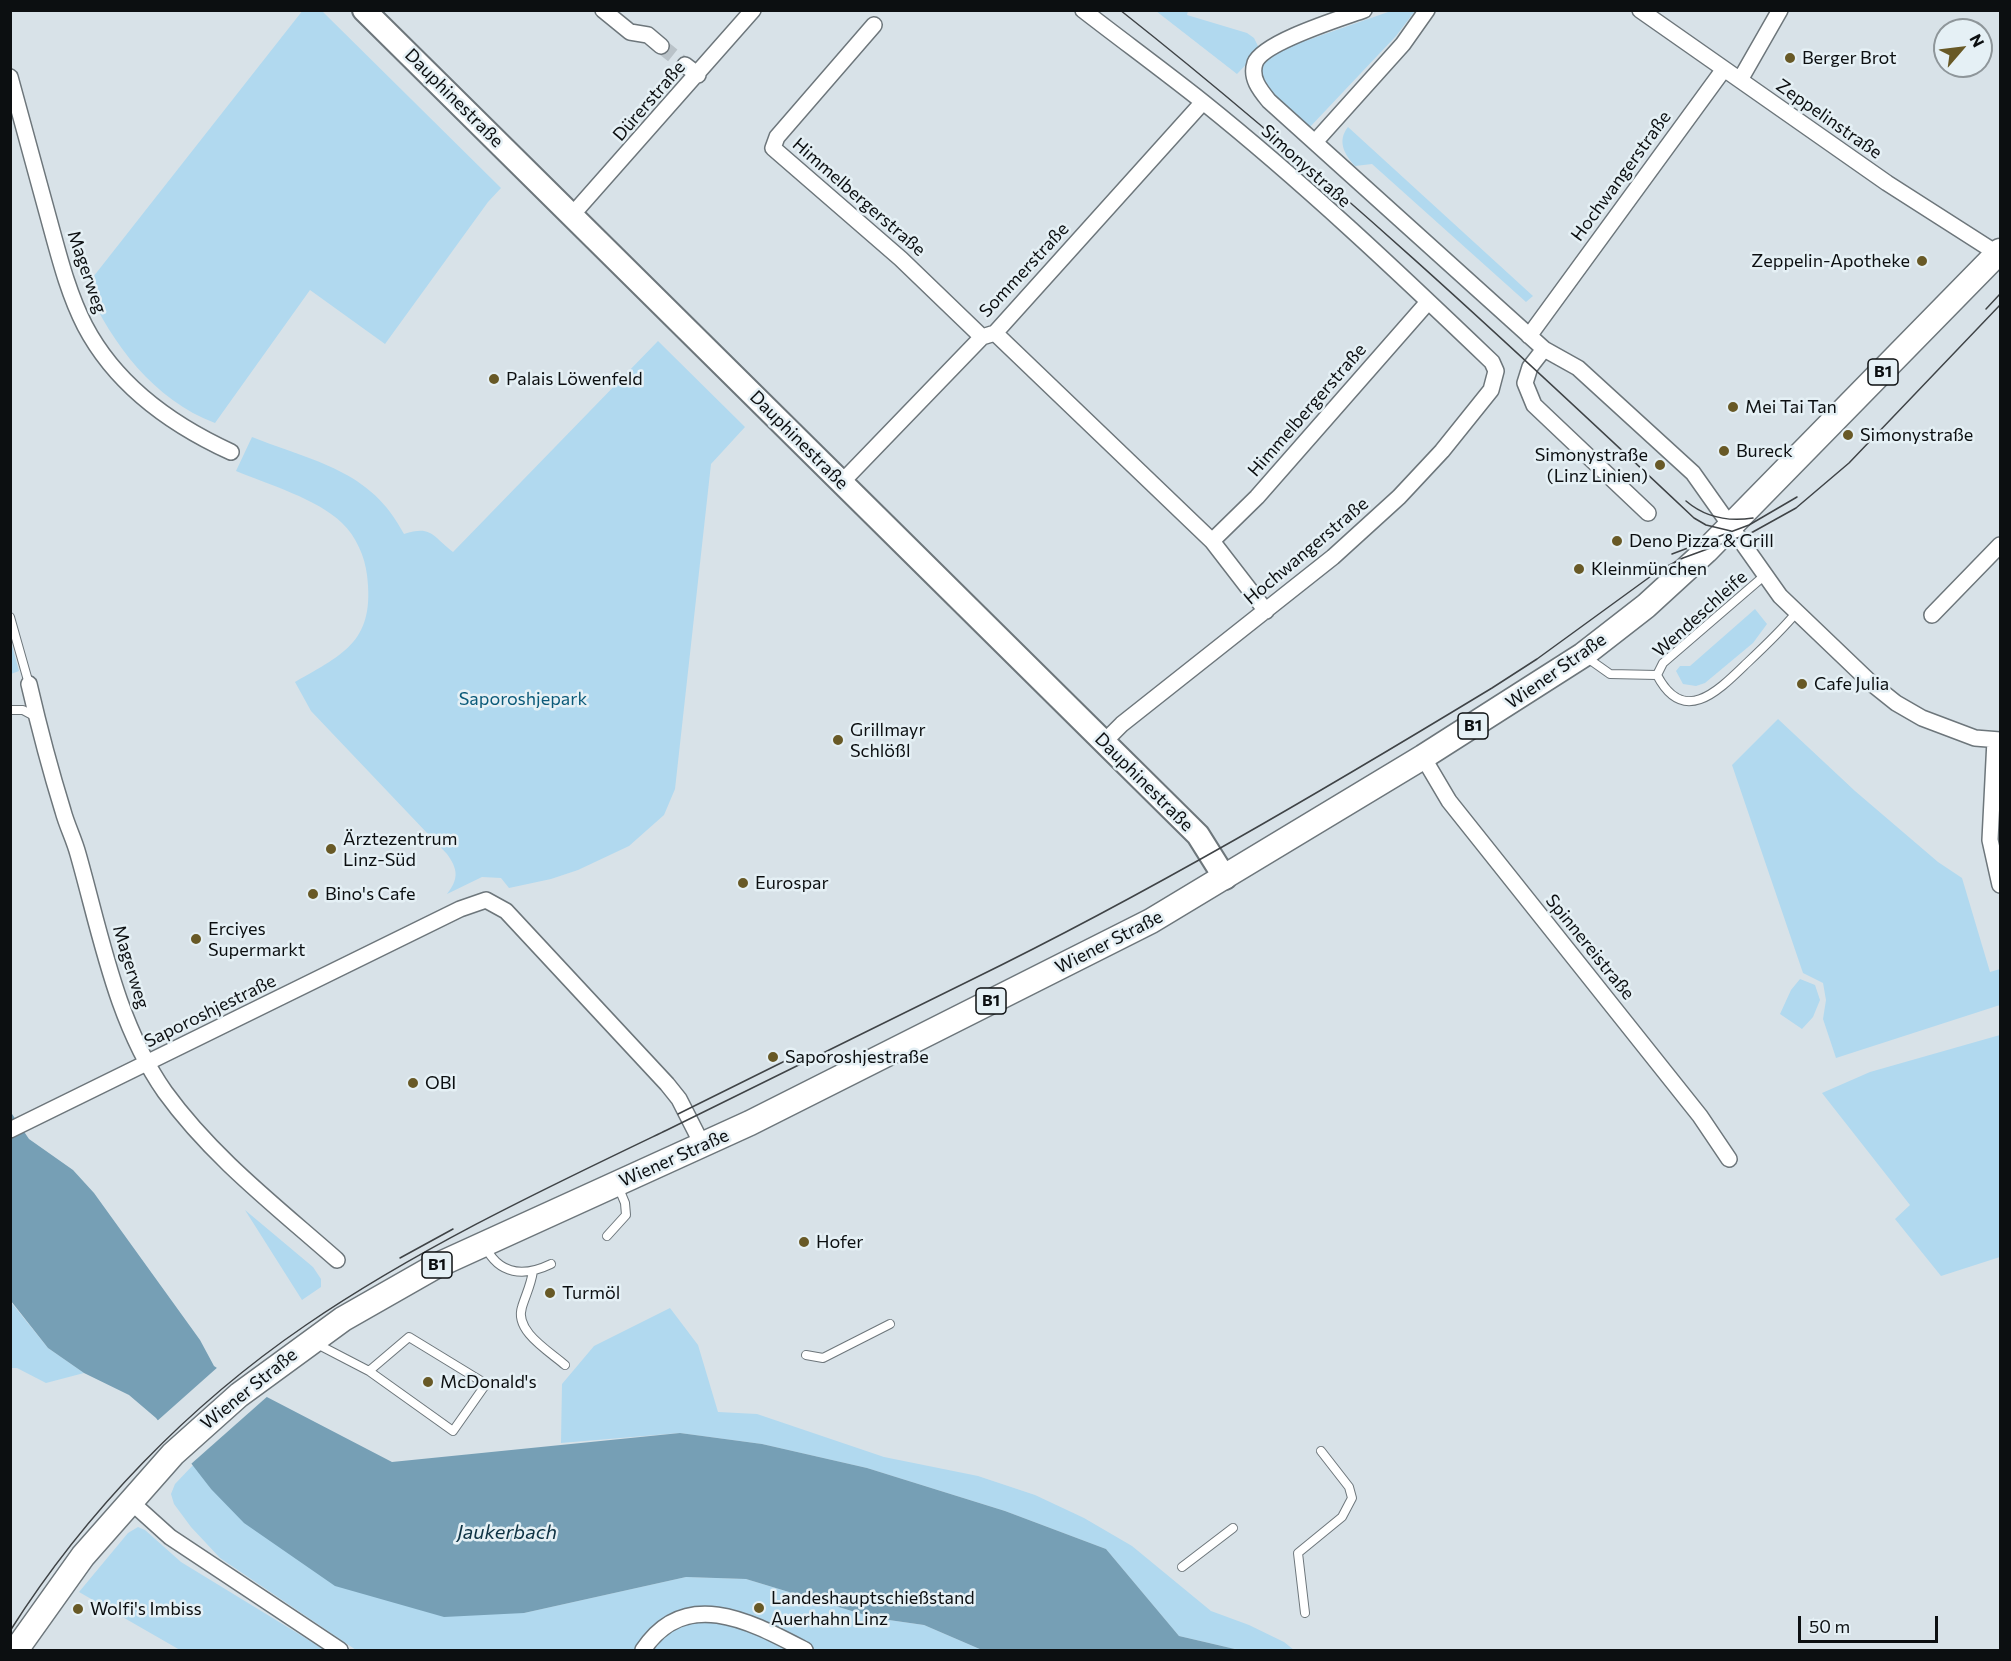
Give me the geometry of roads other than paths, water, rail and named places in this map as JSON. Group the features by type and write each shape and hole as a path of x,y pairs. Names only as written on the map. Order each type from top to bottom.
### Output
{"main road":[{"name":"Dauphinestraße","path":"364,10 1198,835 1225,878"},
{"name":"Wiener Straße","path":"16,1650 83,1556 130,1500 173,1454 215,1415 310,1341 387,1293 483,1242 703,1146 1087,955 1225,878 1423,758 1583,655 1646,606 1730,527 1999,252"}],"street":[{"path":"603,10 630,32 648,35 661,46"},
{"name":"Dürerstraße","path":"572,215 753,10"},
{"name":"Simonystraße","path":"1083,10 1203,102 1262,151 1492,362"},
{"path":"1364,10 1273,47 1260,56 1255,64 1254,77 1258,88 1315,142 1403,44 1426,10"},
{"name":"Zeppelinstraße","path":"1640,10 1887,183 1999,252"},
{"path":"1740,80 1780,10"},
{"name":"Himmelbergerstraße","path":"874,25 777,137 773,148 988,335 1212,542 1266,611"},
{"path":"685,65 698,75"},
{"name":"Hochwangerstraße","path":"1529,336 1724,69"},
{"name":"Magerweg","path":"10,77 59,256 86,327 108,359 140,395 195,436 231,452"},
{"name":"Sommerstraße","path":"842,482 988,335 1203,102"},
{"name":"Simonystraße","path":"1315,142 1529,336 1544,349 1578,368 1693,473 1764,576 1796,613 1896,703 1949,730 1998,740"},
{"name":"Himmelbergerstraße","path":"1212,542 1257,496 1428,302"},
{"path":"1544,349 1530,367 1525,383 1534,405 1648,513"},
{"name":"Hochwangerstraße","path":"1104,742 1122,724 1367,528 1442,451 1491,390 1496,381 1496,371 1492,362"},
{"path":"1932,615 2001,545"},
{"name":"Magerweg","path":"29,684 115,986 128,1024 147,1064 195,1130 233,1169 337,1260"},
{"path":"1998,740 1990,840 2001,885"},
{"name":"Spinnereistraße","path":"1423,758 1449,801 1700,1116 1730,1159"},
{"name":"Saporoshjestraße","path":"10,1130 467,906 486,900 506,911 667,1084 679,1099 703,1146"},
{"path":"130,1500 170,1537 340,1650"},
{"path":"643,1650 650,1640 666,1626 688,1616 716,1614 753,1623 805,1650"}],"lane":[{"name":"Wendeschleife","path":"1657,675 1663,663 1764,576"},
{"path":"1583,655 1610,674 1657,675 1670,694 1690,702 1711,696 1796,613"},
{"path":"10,617 29,684"},
{"path":"10,710 23,710 37,717"},
{"path":"607,1236 626,1215 625,1203 617,1183"},
{"path":"483,1242 492,1260 503,1268 518,1272 551,1264"},
{"path":"532,1270 531,1288 521,1308 520,1319 527,1332 565,1365"},
{"path":"806,1355 823,1358 890,1324"},
{"path":"310,1341 369,1371 453,1431 486,1384 409,1337 369,1371"},
{"path":"1305,1613 1298,1553 1342,1517 1353,1498 1349,1487 1321,1451"},
{"path":"1182,1567 1233,1528"}],"water":[{"name":"Jaukerbach","path":"10,1111 29,1139 73,1170 94,1193 200,1340 214,1366 238,1382 392,1462 680,1433 762,1444 867,1468 1005,1511 1106,1549 1179,1636 1239,1650 982,1650 924,1625 875,1618 746,1579 686,1577 524,1613 444,1617 335,1586 244,1523 211,1489 156,1418 129,1395 84,1373 48,1348 11,1301"}],"tunnel":[{"path":"661,46 685,65"}],"tram line":[{"path":"1120,10 1268,131 1340,194 1483,322 1694,518 1706,525 1731,531"},
{"path":"1986,309 2000,294"},
{"path":"10,1631 72,1544 143,1463 221,1390 306,1325 393,1270 483,1221 1038,947 1169,877 1364,765 1492,688 1537,659 1658,571 1683,558 1751,533 1796,508 1849,463 2000,305"},
{"path":"1672,554 1749,525 1797,497"},
{"path":"1686,501 1709,515 1726,519 1753,518"},
{"path":"678,1114 793,1057"},
{"path":"400,1258 453,1229"}],"place":[{"name":"Berger Brot","path":"1790,58"},
{"name":"Zeppelin-Apotheke","path":"1922,261"},
{"name":"Palais Löwenfeld","path":"494,379"},
{"name":"Mei Tai Tan","path":"1733,407"},
{"name":"Simonystraße","path":"1848,435"},
{"name":"Bureck","path":"1724,451"},
{"name":"Simonystraße (Linz Linien)","path":"1660,465"},
{"name":"Deno Pizza & Grill","path":"1617,541"},
{"name":"Kleinmünchen","path":"1579,569"},
{"name":"Cafe Julia","path":"1802,684"},
{"name":"Grillmayr Schlößl","path":"838,740"},
{"name":"Ärztezentrum Linz-Süd","path":"331,849"},
{"name":"Eurospar","path":"743,883"},
{"name":"Bino's Cafe","path":"313,894"},
{"name":"Erciyes Supermarkt","path":"196,939"},
{"name":"Saporoshjestraße","path":"773,1057"},
{"name":"OBI","path":"413,1083"},
{"name":"Hofer","path":"804,1242"},
{"name":"Turmöl","path":"550,1293"},
{"name":"McDonald's","path":"428,1382"},
{"name":"Landeshauptschießstand Auerhahn Linz","path":"759,1608"},
{"name":"Wolfi's Imbiss","path":"78,1609"}],"park label":[{"name":"Saporoshjepark","path":"523,699"}]}
